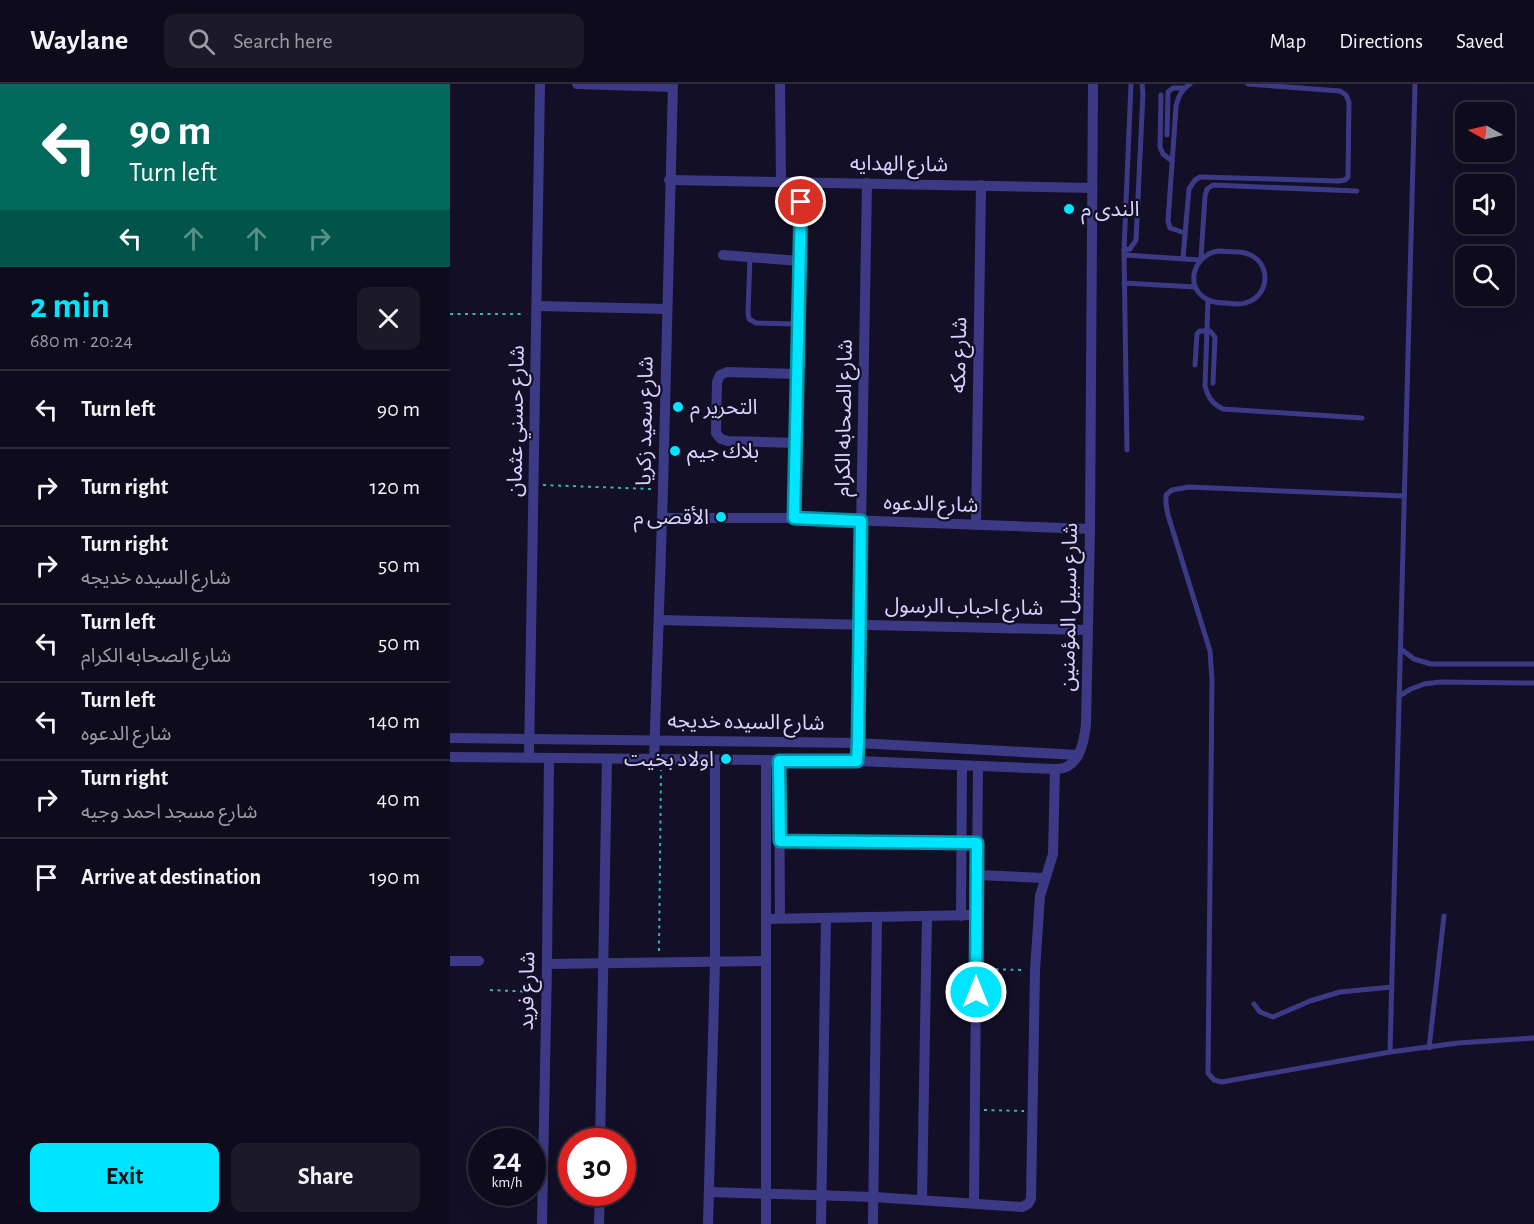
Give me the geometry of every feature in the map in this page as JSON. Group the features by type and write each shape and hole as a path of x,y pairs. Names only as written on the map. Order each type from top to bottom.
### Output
{"street":[{"name":"شارع حسني عثمان","path":"529,758 540,84"},
{"path":"577,84 673,86"},
{"path":"780,84 780,182"},
{"name":"شارع سبيل المؤمنين","path":"1078,755 1082,747 1086,724 1090,529 1093,84"},
{"name":"شارع سعيد زكريا","path":"657,759 655,741 673,86"},
{"name":"شارع الهدايه","path":"669,180 981,184 1092,188"},
{"path":"794,518 801,183"},
{"name":"شارع الصحابه الكرام","path":"857,761 867,183"},
{"name":"شارع مكه","path":"976,525 981,184"},
{"path":"723,255 799,261"},
{"path":"537,310 667,309"},
{"path":"796,444 721,439 716,433 717,382 720,375 727,372 798,374"},
{"name":"شارع الدعوه","path":"662,518 794,518 1090,529"},
{"name":"شارع احباب الرسول","path":"659,620 1087,630"},
{"name":"شارع السيده خديجه","path":"450,738 858,743 1078,755"},
{"path":"709,1192 874,1197 1022,1207 1028,1204 1031,1199 1035,970 1039,902 1053,854 1055,769 1066,768 1078,755"},
{"name":"شارع السيده خديجه","path":"450,757 857,761 1055,769"},
{"name":"شارع فريد","path":"544,1128 549,758"},
{"path":"600,1128 607,759"},
{"path":"708,1224 715,962 715,760"},
{"path":"766,760 766,1224"},
{"path":"779,761 780,918"},
{"path":"961,916 962,767"},
{"path":"974,1203 978,767"},
{"path":"780,841 977,843"},
{"path":"977,875 1045,878"},
{"path":"766,919 976,915"},
{"path":"922,1200 927,916"},
{"path":"873,1224 877,917"},
{"path":"821,1224 826,918"},
{"path":"450,961 479,961"},
{"path":"547,964 765,962"},
{"name":"شارع فريد","path":"542,1206 542,1224"},
{"path":"599,1224 600,1206"}],"lane":[{"path":"1127,450 1124,253 1131,84"},
{"path":"1124,253 1136,240 1142,84"},
{"path":"1185,233 1173,231 1168,224 1176,107 1178,97 1190,84"},
{"path":"1183,258 1189,189 1200,177 1339,181 1348,177 1349,102 1346,95 1340,91 1248,84"},
{"path":"1390,1052 1415,84"},
{"path":"1167,135 1168,92 1173,88 1184,88"},
{"path":"1161,95 1160,147 1163,154 1172,160"},
{"path":"1124,253 1201,259 1218,251 1249,254 1260,262 1265,275 1263,289 1254,300 1248,303 1208,300 1196,287 1193,275 1201,259 1204,196 1207,189 1213,185 1357,191"},
{"path":"750,257 749,319 756,323 798,324"},
{"path":"1124,283 1196,287"},
{"path":"1208,300 1205,386 1208,396 1215,405 1223,409 1362,418"},
{"path":"1195,365 1197,334 1207,330 1212,332 1215,337 1213,383"},
{"path":"1404,496 1181,487 1166,495 1166,504 1208,645 1212,680 1208,1073 1214,1080 1222,1082 1390,1052 1458,1043 1534,1038"},
{"path":"1401,649 1414,659 1431,664 1534,664"},
{"path":"1399,696 1424,684 1440,682 1534,683"},
{"path":"1429,1048 1444,916"},
{"path":"1254,1004 1264,1014 1273,1017 1310,1001 1340,992 1392,987"}],"path":[{"path":"450,314 537,310"},
{"path":"534,485 663,490"},
{"path":"657,759 659,963"},
{"path":"976,968 1035,970"},
{"path":"490,990 547,992"},
{"path":"976,1109 1032,1112"}],"place":[{"name":"الندى م","path":"1069,209"},
{"name":"التحرير م","path":"678,407"},
{"name":"بلاك جيم","path":"675,451"},
{"name":"الأقصى م","path":"721,517"},
{"name":"اولاد بخيت","path":"726,759"}],"route":[{"path":"801,202 794,518 861,521 858,743 857,761 779,761 780,841 977,843 976,992"}]}
